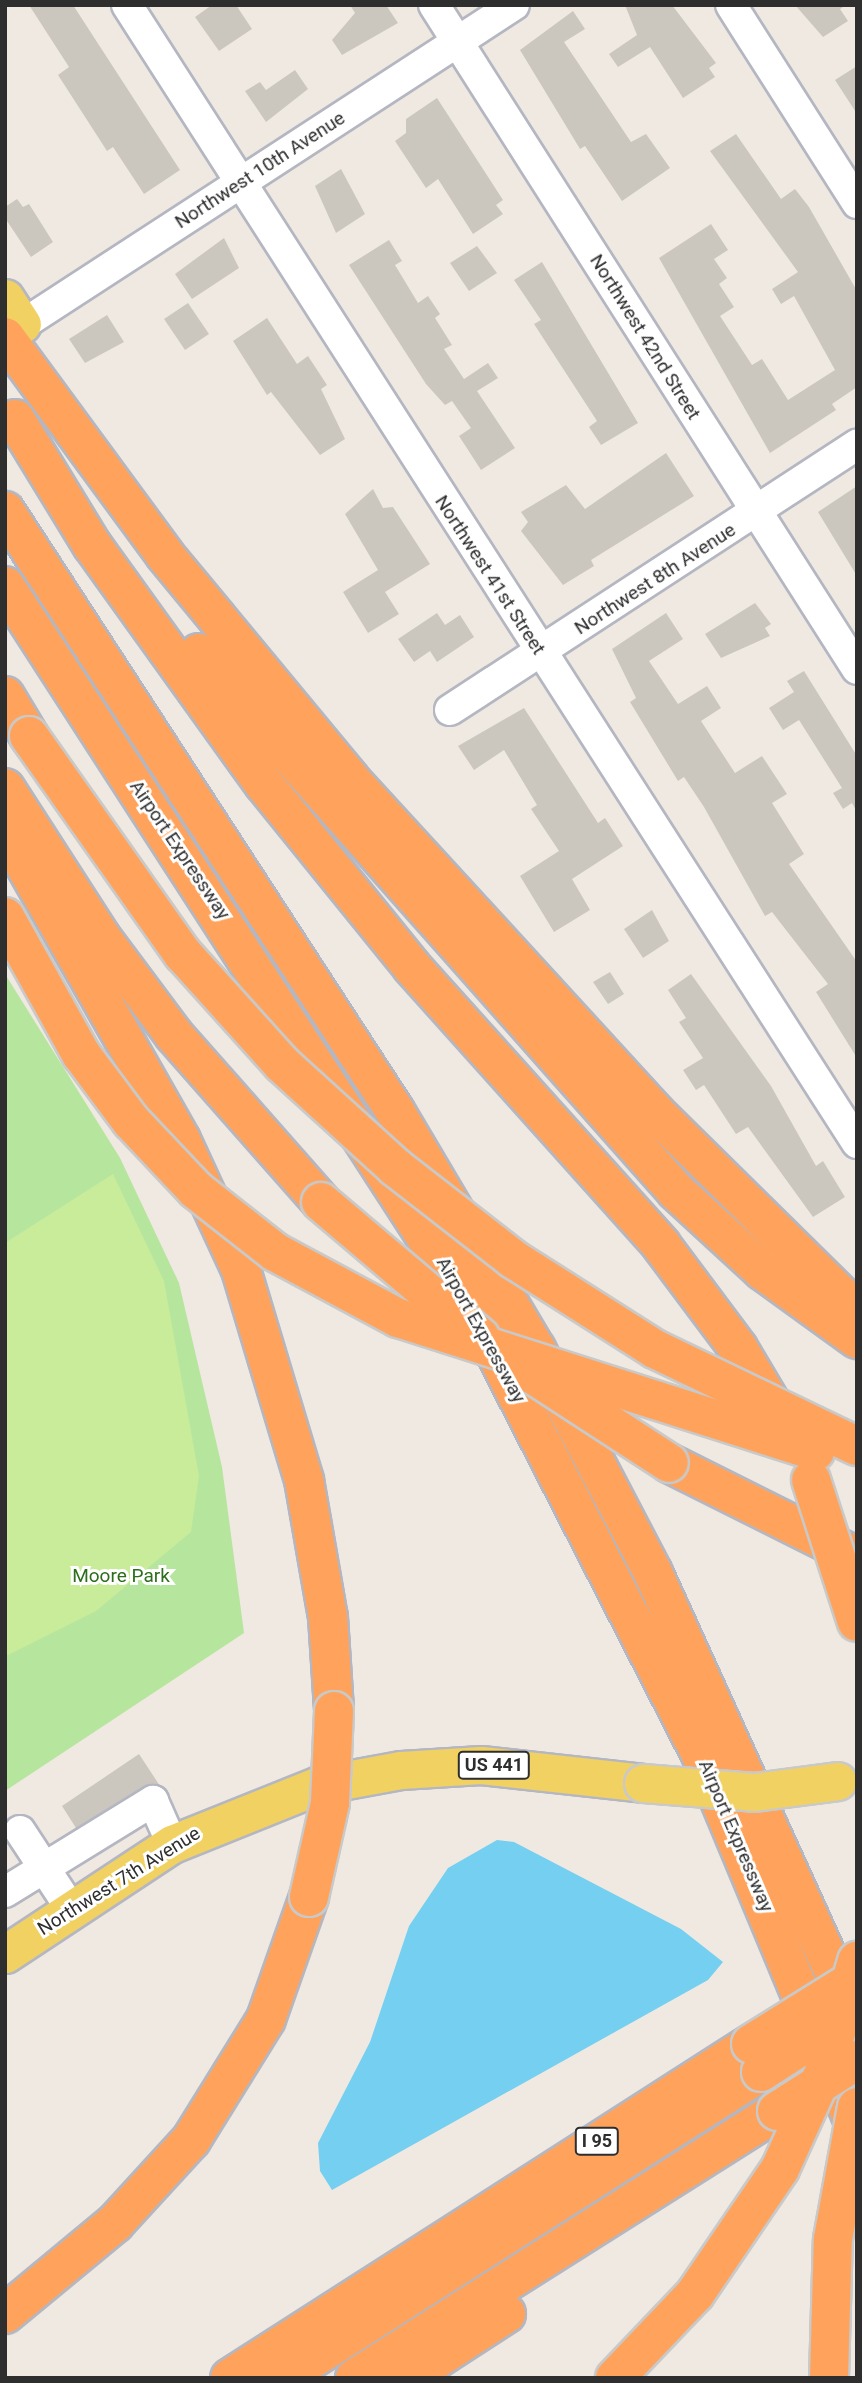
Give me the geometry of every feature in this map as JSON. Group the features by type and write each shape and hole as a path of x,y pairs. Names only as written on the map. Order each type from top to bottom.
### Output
{"highway":[{"path":"10,324 46,395 229,636 495,943 731,1191 857,1311"},
{"path":"10,412 229,691 579,1087 722,1234 857,1339"},
{"path":"10,412 92,545 264,784 412,967 702,1297 769,1399 811,1480 857,1622"},
{"name":"Airport Expressway","path":"5,511 395,1111 536,1349 653,1573 857,2023"},
{"name":"Airport Expressway","path":"5,586 475,1313 701,1755 857,2129"},
{"path":"5,696 29,736 183,954 282,1064 395,1167 513,1259 655,1349 857,1446"},
{"path":"5,788 86,916 174,1035 321,1202 463,1325 669,1463 857,1557"},
{"path":"5,830 181,1140 241,1270 304,1479 328,1617 334,1711 330,1803 309,1896 266,2019 191,2140 116,2223 5,2314"},
{"path":"5,917 81,1054 131,1121 196,1190 275,1252 398,1318 857,1465"},
{"path":"615,2378 695,2294 755,2212 825,2070 857,1961"},
{"name":"I 95","path":"230,2378 452,2251 756,2058 857,1978"},
{"path":"756,2058 857,2010"},
{"path":"355,2378 479,2315 782,2123 857,2060"},
{"path":"782,2123 857,2091"},
{"path":"829,2378 833,2239 857,2106"},
{"path":"282,2378 452,2251"},
{"path":"407,2378 479,2315"}],"main road":[{"name":"Northwest 7th Avenue","path":"5,1954 172,1844 272,1800 401,1770 495,1765 643,1783 754,1792 847,1779"}],"street":[{"name":"Northwest 41st Street","path":"127,5 857,1143"},
{"name":"Northwest 42nd Street","path":"434,5 857,669"},
{"name":"Northwest 10th Avenue","path":"10,324 240,183 514,5"},
{"path":"731,5 857,203"},
{"name":"Northwest 8th Avenue","path":"450,710 541,654 857,445"},
{"path":"5,1892 153,1801 172,1844"},
{"path":"20,1830 71,1909"}],"green space":[{"name":"Moore Park","path":"5,974 120,1158 179,1283 222,1467 244,1633 5,1791"},
{"path":"113,1174 164,1281 199,1476 191,1532 96,1611 6,1656 5,1243"}],"water":[{"path":"497,1840 514,1842 681,1929 723,1962 708,1980 332,2190 320,2171 318,2143 370,2042 409,1926 448,1868"}],"building":[{"path":"29,5 73,5 180,170 144,194 113,147 107,151 58,75 69,67"},
{"path":"212,5 236,5 252,29 219,51 195,17"},
{"path":"350,5 386,5 398,23 342,55 332,40 355,13"},
{"path":"625,5 672,5 716,63 709,68 715,77 683,98 650,47 618,67 609,54 637,35"},
{"path":"795,5 846,5 840,9 848,21 823,37"},
{"path":"573,11 585,29 564,42 631,142 646,134 670,168 622,201 585,146 580,149 520,50"},
{"path":"857,66 857,114 835,80"},
{"path":"295,70 308,89 266,122 245,91 260,82 266,90"},
{"path":"437,98 503,200 496,205 503,214 473,234 438,179 426,188 395,141 406,133 406,119"},
{"path":"736,134 781,199 795,189 809,207 857,291 857,387 832,404 836,410 770,453 659,258 711,224 728,250 714,259 727,278 719,284 734,307 720,316 752,365 762,359 788,400 835,370 794,296 781,304 772,289 798,272 710,151"},
{"path":"341,169 365,214 336,233 315,186"},
{"path":"17,199 23,207 29,204 53,242 31,257 5,218 5,207"},
{"path":"224,238 239,268 192,299 175,274"},
{"path":"389,240 402,261 395,265 418,303 428,296 440,314 435,318 452,345 444,349 464,379 488,363 498,378 477,391 515,448 481,470 459,436 471,428 452,401 445,405 426,384 349,265"},
{"path":"477,246 497,273 469,291 450,263"},
{"path":"542,262 638,423 601,445 589,427 597,421 534,324 541,320 514,280"},
{"path":"188,303 209,334 185,350 164,319"},
{"path":"107,315 124,342 85,363 69,339"},
{"path":"267,318 297,364 308,356 327,385 321,389 345,439 320,455 271,392 267,395 233,341"},
{"path":"666,453 694,496 591,560 594,566 563,585 521,531 528,522 521,512 566,485 585,509"},
{"path":"857,486 857,576 818,512"},
{"path":"373,489 383,508 393,507 430,564 385,592 399,614 368,633 343,592 378,570 345,514"},
{"path":"755,603 771,624 765,628 770,636 721,658 705,634"},
{"path":"437,613 445,625 460,615 474,637 437,662 430,651 414,662 398,639"},
{"path":"666,613 683,639 649,661 678,704 707,686 721,708 701,721 735,773 762,756 787,794 772,803 804,854 789,864 857,962 857,1058 816,992 828,984 772,912 765,916 704,807 684,777 678,781 630,702 636,698 612,649"},
{"path":"804,671 857,756 857,812 852,803 843,809 833,793 842,788 799,720 783,730 769,708 794,692 787,681"},
{"path":"524,708 598,823 605,818 623,846 572,879 590,910 554,932 520,876 559,851 531,809 537,805 504,750 474,770 458,746"},
{"path":"652,910 669,941 643,958 624,929"},
{"path":"610,972 624,994 608,1004 593,982"},
{"path":"691,974 771,1086 816,1166 823,1161 845,1197 813,1217 748,1127 736,1134 704,1085 696,1090 683,1070 703,1058 679,1022 686,1018 668,990"},
{"path":"139,1754 160,1786 144,1786 76,1828 62,1806"}]}
